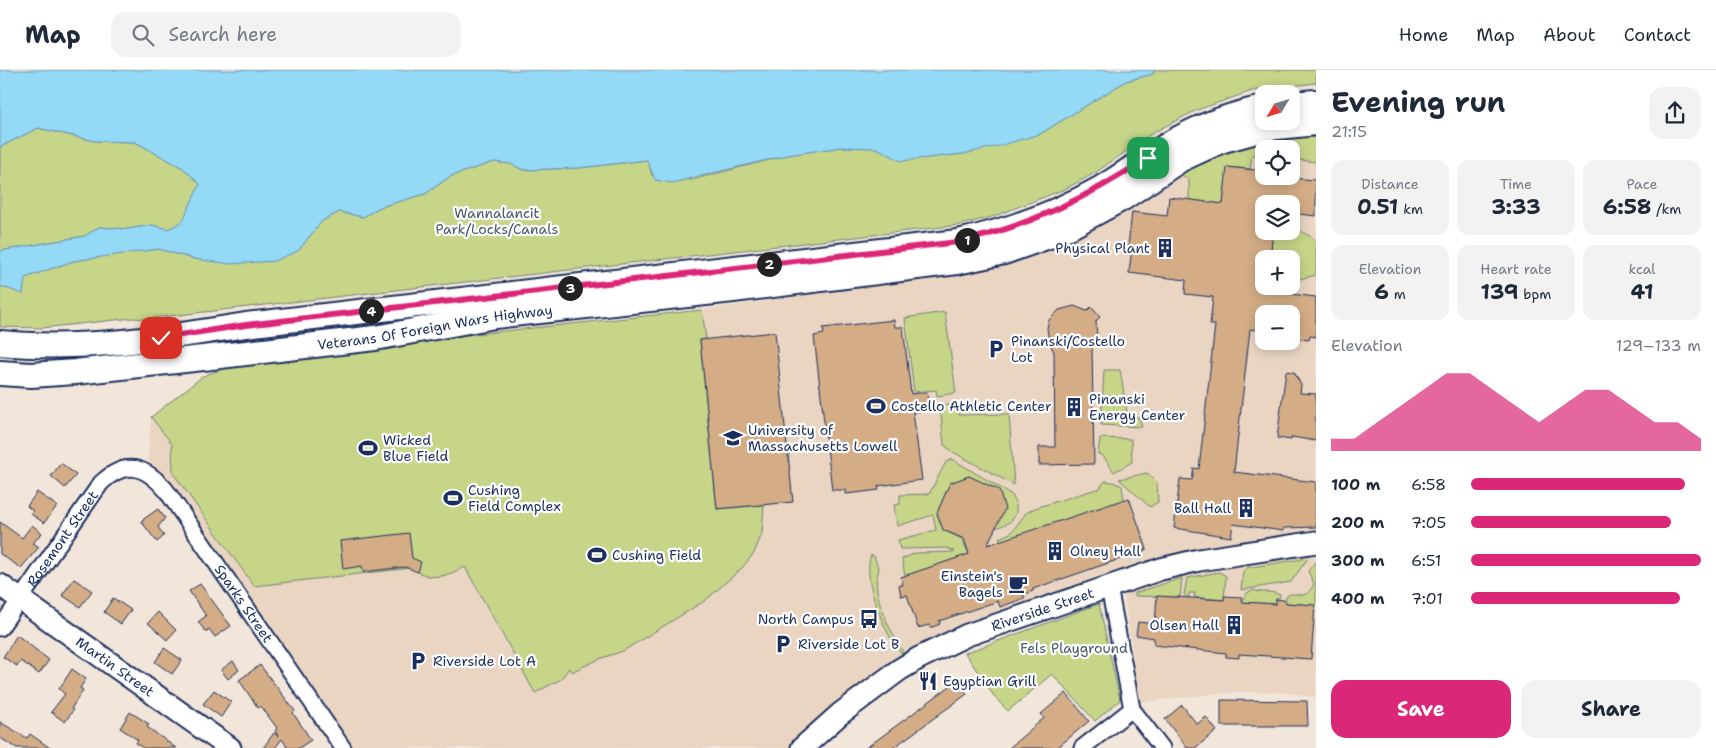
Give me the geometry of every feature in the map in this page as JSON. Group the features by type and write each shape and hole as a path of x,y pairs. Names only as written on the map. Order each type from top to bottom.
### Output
{"main road":[{"path":"1300,103 1316,102"},
{"name":"Veterans Of Foreign Wars Highway","path":"0,343 46,345 161,338 246,325 958,242 1017,226 1052,213 1100,189 1194,131 1255,110"},
{"name":"Veterans Of Foreign Wars Highway","path":"0,373 31,375 155,364 375,338 495,316 733,290 957,262 1022,246 1076,224 1123,198 1181,158 1220,141 1268,128 1316,124"},
{"name":"Riverside Street","path":"802,748 840,714 919,658 967,635 1161,569 1199,560 1316,542"},
{"name":"Martin Street","path":"0,585 230,748"}],"street":[{"name":"Rosemont Street","path":"0,628 102,482 111,473 123,469 137,468"},
{"name":"Sparks Street","path":"137,468 154,476 166,490 343,748"},
{"path":"1109,587 1132,709 1162,748"},
{"path":"1082,748 1132,709"}],"shaded area":[{"name":"University of Massachusetts Lowell","path":"1316,137 1316,697 1279,692 1235,692 1140,702 1121,578 982,624 796,748 352,748 148,459 151,417 203,376 532,327 702,310 970,272 1011,262 1050,248 1114,216 1206,159 1255,149 1255,185 1300,185 1300,140"}],"green space":[{"name":"Wannalancit Park/Locks/Canals","path":"1155,70 1316,70 1316,83 1255,85 1255,91 1197,110 1154,132 1095,173 1065,189 992,217 960,225 144,319 133,318 42,328 0,327 0,286 23,293 24,278 73,261 159,249 194,259 298,251 322,221 339,212 363,217 380,207 425,194 451,176 494,162 511,164 523,170 579,168 648,160 652,175 691,180 788,155 841,147 877,148 901,160 963,154 1040,134 1126,81 1153,74"},
{"path":"38,128 95,141 135,142 183,168 200,184 182,223 168,229 152,225 128,229 99,227 85,236 0,251 0,147"},
{"path":"1316,137 1316,162 1300,160 1300,140 1263,140"},
{"path":"1255,142 1255,155 1252,155 1250,169 1228,167 1223,204 1189,200 1189,180 1183,176 1182,172"},
{"path":"1300,230 1316,240 1316,275 1300,279 1300,250 1271,250 1272,240 1300,240"},
{"name":"Cushing Field Complex","path":"702,310 706,339 700,340 717,509 764,505 762,534 754,553 742,568 706,600 623,651 571,672 569,668 561,679 535,693 465,567 438,577 426,575 411,568 254,586 173,473 172,444 151,417 203,376 231,366 448,337"},
{"path":"945,312 956,393 937,396 936,390 914,392 905,318"},
{"path":"1104,370 1120,370 1128,419 1139,417 1142,427 1101,425"},
{"path":"958,403 959,415 1009,414 1014,485 953,452 944,445 940,405"},
{"path":"1100,438 1131,439 1132,462 1114,472 1103,456 1098,454"},
{"path":"952,459 1012,495 1016,507 1014,517 1002,526 995,528 969,476 950,483 937,513 943,530 962,539 969,554 905,576 902,559 916,553 955,552 947,548 900,549 898,540 936,530 933,515 897,526 894,505 900,504 900,495 929,494 946,462"},
{"path":"1147,473 1157,482 1158,502 1150,507 1119,479"},
{"path":"1105,481 1122,486 1124,500 1014,536 1001,543 999,538 1011,533 1026,513 1035,508 1100,488"},
{"path":"871,555 874,556 879,570 877,589 879,600 887,623 903,652 902,654 889,635 872,592 869,578"},
{"path":"1308,558 1291,582 1241,590 1243,572 1246,568"},
{"path":"1316,561 1316,608 1314,605 1286,603 1286,597 1290,594 1304,595 1309,592 1314,584 1308,571"},
{"path":"1219,572 1226,576 1224,600 1194,597 1195,593 1189,593 1189,598 1184,595 1187,578"},
{"path":"1182,578 1180,597 1135,596 1135,593"},
{"path":"1253,590 1270,592 1280,595 1280,597 1276,599 1276,604 1242,602 1247,593"},
{"name":"Fels Playground","path":"1099,604 1120,700 1095,721 1052,674 1008,711 996,699 965,653"}],"water":[{"path":"0,70 1155,70 1153,74 1126,81 1040,134 963,154 901,161 877,148 841,147 788,155 672,183 655,180 647,160 579,168 523,170 511,164 494,162 451,176 425,194 380,207 363,217 339,212 322,221 298,251 274,261 230,264 194,259 159,249 73,261 25,278 23,294 0,286 0,251 85,236 99,227 128,229 152,225 168,229 182,222 200,184 183,168 135,142 95,141 38,128 0,147"}],"building":[{"path":"1227,167 1255,170 1255,185 1300,185 1300,179 1316,180 1316,216 1300,214 1300,195 1255,195 1255,240 1272,240 1271,250 1255,250 1255,295 1316,297 1316,337 1310,336 1309,340 1300,339 1300,305 1255,305 1255,330 1250,329 1234,472 1316,482 1316,527 1284,528 1284,531 1233,524 1231,537 1174,528 1180,479 1192,480 1194,468 1199,469 1215,325 1210,325 1213,297 1185,294 1186,280 1129,273 1132,247 1128,246 1132,212 1167,216 1169,197 1223,204"},
{"name":"Pinanski Energy Center","path":"1074,306 1087,311 1091,307 1100,317 1096,321 1097,339 1092,349 1094,464 1039,465 1039,447 1055,447 1054,352 1049,342 1047,328 1049,320 1059,310"},
{"name":"Costello Athletic Center","path":"894,320 895,327 903,327 911,394 927,392 929,410 913,412 922,480 878,486 879,490 855,493 845,494 845,490 832,490 814,336 824,334 823,328"},
{"path":"775,332 793,502 717,509 700,340"},
{"path":"1286,371 1294,372 1301,385 1300,393 1316,394 1316,441 1292,437 1291,440 1277,438"},
{"path":"61,463 76,475 65,488 51,476"},
{"name":"Olney Hall","path":"969,476 999,490 1005,509 987,545 1129,498 1147,549 1127,559 1126,557 1033,589 1033,591 1023,595 1025,598 1000,607 998,601 939,621 940,624 930,628 929,625 918,628 907,595 901,596 899,585 903,585 901,577 969,554 964,539 943,530 937,513 950,483"},
{"path":"37,492 57,506 44,523 31,514 33,511 27,506"},
{"path":"158,509 165,518 158,527 164,536 157,542 141,521"},
{"path":"0,522 22,538 32,525 42,533 33,543 39,547 21,568 0,554"},
{"path":"409,533 412,558 421,562 418,572 405,567 363,572 362,566 343,569 340,541"},
{"path":"74,579 92,591 80,607 62,595"},
{"path":"200,584 231,626 215,637 209,629 206,632 198,622 206,616 189,591"},
{"name":"Olsen Hall","path":"1157,596 1224,600 1224,596 1242,597 1242,602 1276,604 1276,599 1284,600 1286,603 1315,605 1311,659 1239,654 1239,658 1226,657 1226,653 1154,645 1154,638 1136,635 1138,622 1155,624"},
{"path":"113,598 131,610 121,624 104,612"},
{"path":"158,612 176,630 167,640 148,623"},
{"path":"17,635 49,660 39,674 21,661 17,666 3,657"},
{"path":"164,648 182,660 172,674 155,662"},
{"path":"233,661 239,670 228,679 221,670"},
{"path":"260,665 295,711 293,713 311,740 299,748 288,748 282,739 275,748 263,748 274,733 278,736 275,731 277,728 261,706 258,708 239,680"},
{"path":"72,669 86,679 80,688 83,690 65,722 51,712 65,694 59,689"},
{"path":"957,681 967,694 893,748 866,748"},
{"path":"214,690 231,702 221,717 203,704"},
{"path":"1066,693 1089,721 1057,748 1009,748 1044,718 1041,714"},
{"path":"1221,700 1307,701 1308,726 1221,726"},
{"path":"1182,705 1197,724 1206,717 1217,731 1195,748 1187,748 1165,719"},
{"path":"130,712 149,724 147,727 176,748 143,748 136,743 138,740 120,728"},
{"path":"0,722 27,738 30,734 50,748 17,748 0,738"}],"place":[{"name":"Physical Plant","path":"1165,248"},
{"name":"Pinanski/Costello Lot","path":"996,349"},
{"name":"Costello Athletic Center","path":"876,406"},
{"name":"Pinanski Energy Center","path":"1074,407"},
{"name":"University of Massachusetts Lowell","path":"733,438"},
{"name":"Wicked Blue Field","path":"368,448"},
{"name":"Cushing Field Complex","path":"453,498"},
{"name":"Ball Hall","path":"1246,508"},
{"name":"Olney Hall","path":"1055,551"},
{"name":"Cushing Field","path":"597,555"},
{"name":"Einstein's Bagels","path":"1018,584"},
{"name":"North Campus","path":"869,619"},
{"name":"Olsen Hall","path":"1234,625"},
{"name":"Riverside Lot B","path":"783,644"},
{"name":"Riverside Lot A","path":"418,661"},
{"name":"Egyptian Grill","path":"928,681"}],"route":[{"path":"161,338 246,325 958,242 996,233 1052,213 1100,189 1148,158"}]}
